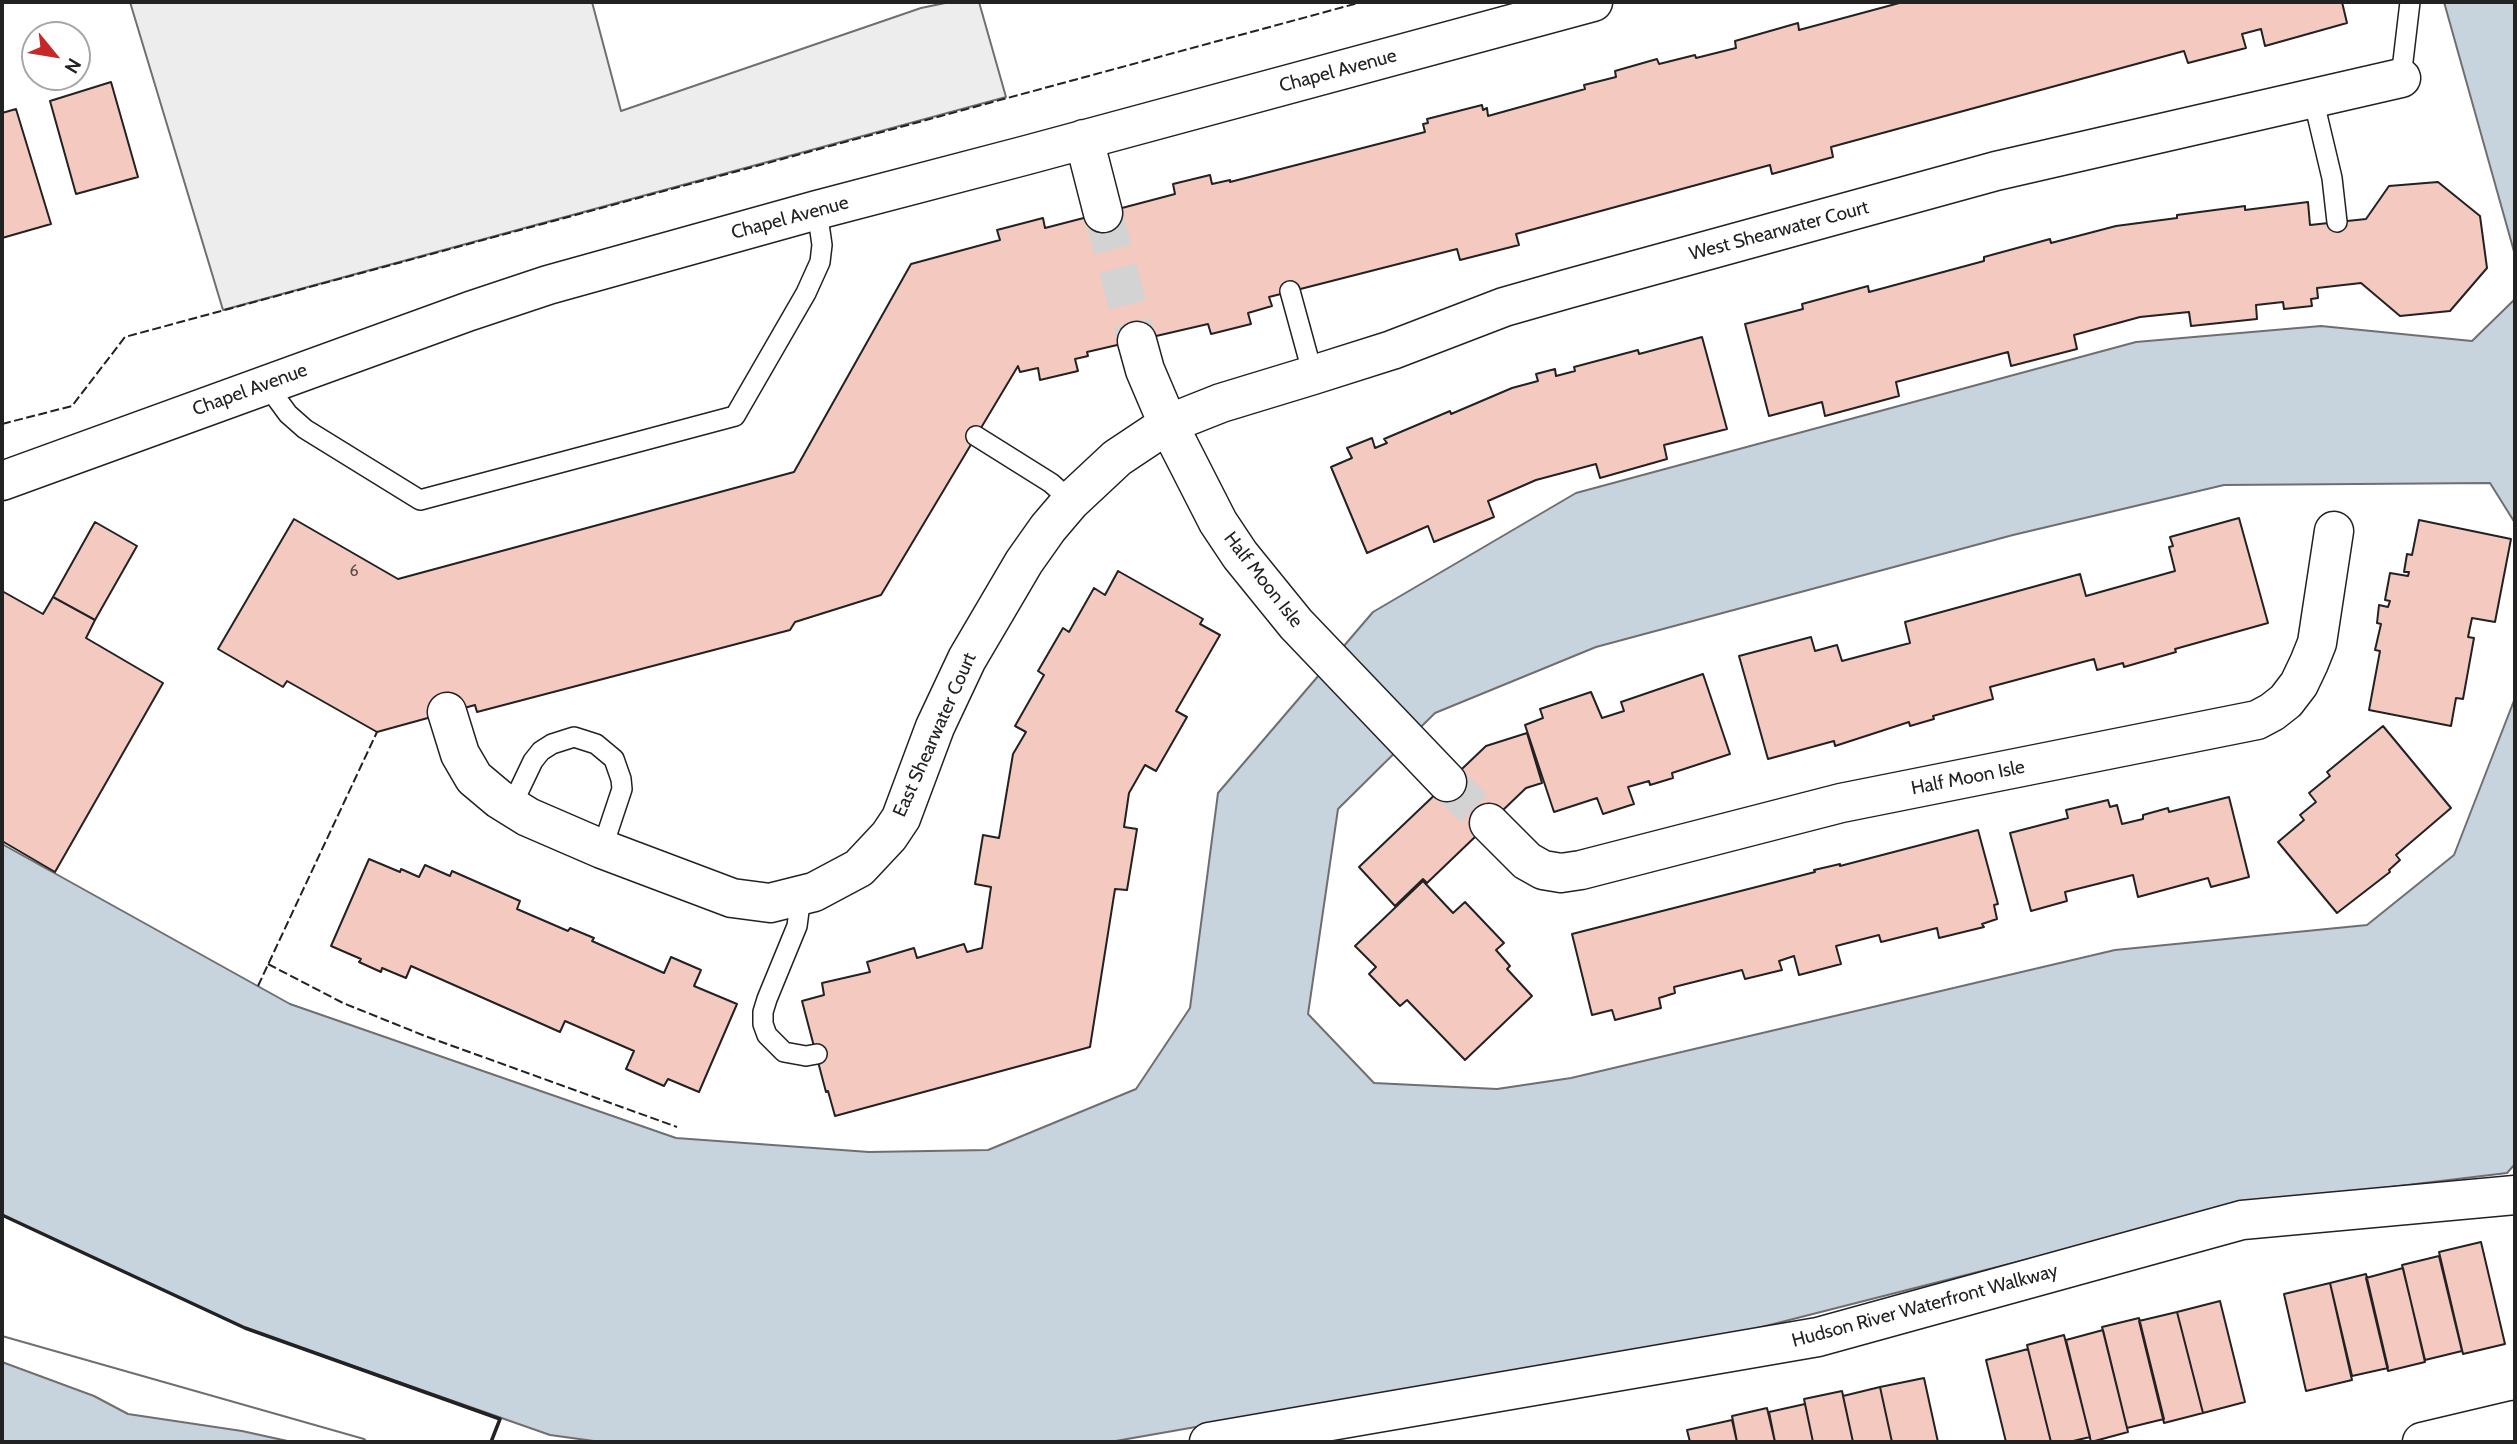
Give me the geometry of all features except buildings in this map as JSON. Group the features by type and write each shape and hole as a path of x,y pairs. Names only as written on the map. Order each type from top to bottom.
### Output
{"street":[{"name":"Chapel Avenue","path":"2,481 548,285 1593,2"},
{"name":"West Shearwater Court","path":"1168,424 1221,403 1392,349 1504,307 1590,282 1989,173 2401,78"},
{"path":"1084,139 1103,213"},
{"name":"Half Moon Isle","path":"1137,341 1145,370 1168,424 1219,522 1240,555 1269,593 1323,653 1434,769"},
{"name":"East Shearwater Court","path":"447,712 466,766 486,789 528,817 602,849 732,898 770,903 801,896 838,881 859,868 889,836 901,818 934,727 967,659 1024,562 1071,501 1116,458 1168,424"},
{"name":"Half Moon Isle","path":"1489,823 1527,861 1543,870 1561,873 1841,803 2257,720 2286,701 2299,684 2309,663 2317,643 2334,531"},
{"name":"Hudson River Waterfront Walkway","path":"1209,1442 1818,1338 2242,1220 2515,1195"},
{"path":"2422,1442 2515,1420"}],"lane":[{"path":"2401,78 2410,2"},
{"path":"2313,98 2332,178 2337,222"},
{"path":"266,384 288,414 305,429 421,500 735,416 817,270 822,245 817,210"},
{"path":"1290,291 1313,376"},
{"path":"976,436 1051,483 1071,501"},
{"path":"511,807 533,761 541,751 574,737 597,744 614,759 621,779 619,802 602,849"},
{"path":"801,896 797,926 767,999 763,1024 767,1035 784,1052 806,1056 817,1054"}],"shaded area":[{"path":"130,2 592,2 621,111 921,8 950,2 979,2 1006,97 223,310"},
{"path":"2444,2 2515,2 2515,255"},
{"path":"2515,299 2515,523 2490,483 2224,485 2013,535 1596,647 1435,713 1338,809 1308,1014 1374,1083 1497,1089 1571,1078 2115,950 2367,925 2454,855 2515,698 2515,1164 2507,1173 2241,1205 1750,1330 1110,1442 601,1442 550,1435 245,1328 2,1215 2,844 290,1004 676,1138 869,1152 988,1150 1136,1089 1190,1008 1218,793 1373,612 1576,493 2136,342 2321,326 2472,341"},
{"path":"2,1340 363,1442 2,1442"}],"pier":[{"path":"2,1336 367,1442 292,1442 242,1431 128,1414 94,1396 2,1362"}],"tunnel":[{"path":"1103,213 1137,341"},
{"path":"1447,782 1489,823"}],"fence":[{"path":"2,424 72,406 125,337 1362,2"},
{"path":"258,986 377,732"},
{"path":"268,964 343,1003 425,1036 677,1127"}],"wall":[{"path":"2,1215 245,1328 500,1419 491,1442"}]}
